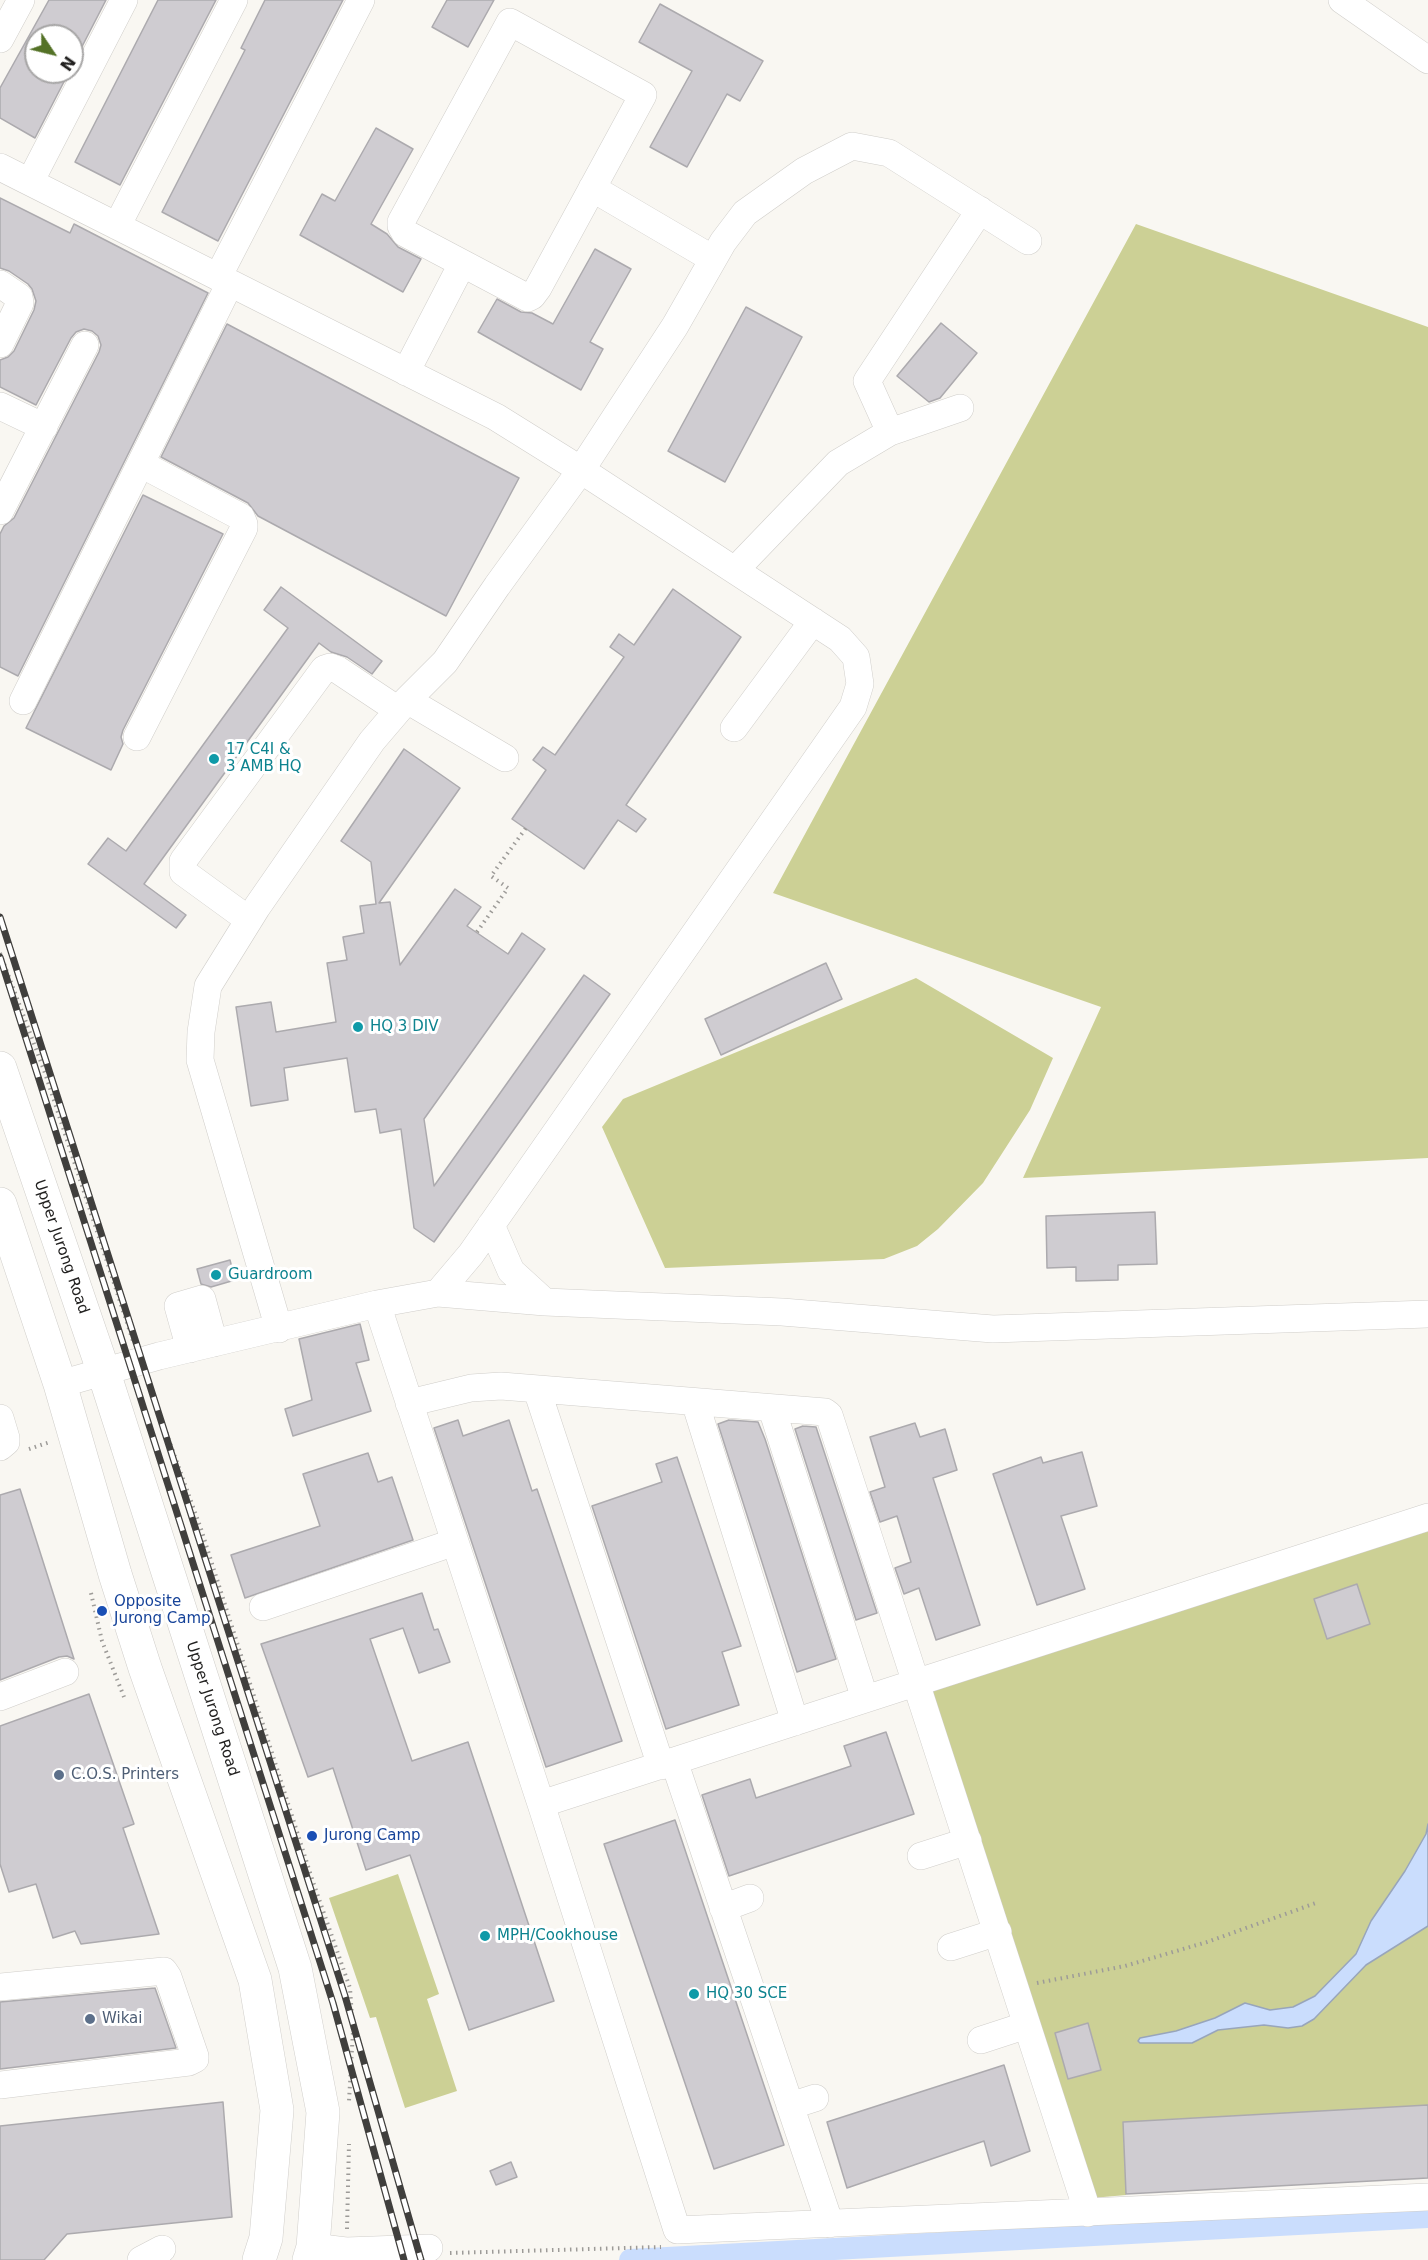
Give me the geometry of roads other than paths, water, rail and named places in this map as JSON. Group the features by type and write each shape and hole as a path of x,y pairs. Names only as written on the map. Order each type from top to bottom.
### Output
{"main road":[{"name":"Upper Jurong Road","path":"0,1068 104,1373 295,1968 323,2112 311,2253"},
{"path":"0,1204 60,1384 142,1658 255,1980 278,2110 266,2238 259,2260"}],"lane":[{"path":"0,39 21,0"},
{"path":"30,182 124,0"},
{"path":"117,226 234,0"},
{"path":"23,701 141,464 224,280 361,0"},
{"path":"1342,0 1428,60"},
{"path":"510,22 643,95 592,188 532,296 523,296 401,230 401,222 510,22"},
{"path":"279,1329 200,1060 201,1032 208,986 249,920 372,741 402,705 445,662 581,470 675,326 723,242 745,213 804,171 852,146 889,153 1028,241"},
{"path":"0,167 496,417 813,621 840,639 856,657 860,684 853,707 492,1225 438,1293"},
{"path":"592,188 713,259"},
{"path":"890,432 867,381 980,210"},
{"path":"406,372 462,264"},
{"path":"0,284 14,292 19,297 20,303 0,344"},
{"path":"0,511 85,345"},
{"path":"0,406 44,428"},
{"path":"735,570 838,463 890,432 960,408"},
{"path":"136,737 244,528 241,517 141,464"},
{"path":"734,729 813,621"},
{"path":"249,920 183,872 183,861 324,669 330,667 338,670 505,758"},
{"path":"492,1225 511,1271 545,1302"},
{"path":"60,1384 141,1363 159,1356 377,1304 438,1293 545,1302 782,1312 993,1329 1428,1314"},
{"path":"377,1304 541,1804 676,2230 1428,2196"},
{"path":"409,1403 479,1386 825,1412 832,1419 1088,2213"},
{"path":"537,1390 668,1763 723,1908 802,2102 830,2224"},
{"path":"695,1402 795,1722"},
{"path":"772,1408 865,1699"},
{"path":"0,1418 6,1438 6,1442 0,1447"},
{"path":"541,1804 1428,1517"},
{"path":"263,1606 455,1542"},
{"path":"0,1697 65,1672"},
{"path":"921,1856 968,1841"},
{"path":"723,1908 750,1898"},
{"path":"951,1947 998,1932"},
{"path":"0,1986 164,1971 195,2059 189,2062 0,2085"},
{"path":"981,2040 1028,2025"},
{"path":"311,2253 429,2248"}],"water":[{"path":"1428,1824 1428,1926 1366,1965 1314,2019 1302,2026 1288,2028 1264,2025 1218,2030 1192,2043 1140,2043 1138,2041 1140,2038 1176,2031 1215,2018 1245,2003 1270,2010 1293,2007 1315,1996 1356,1954 1371,1921 1405,1871 1426,1834"}],"waterway":[{"path":"630,2260 1428,2217"}],"railway":[{"path":"0,917 345,1996 421,2260"},
{"path":"0,957 333,2003 404,2260"}],"place":[{"name":"17 C4I & 3 AMB HQ","path":"214,759"},
{"name":"HQ 3 DIV","path":"358,1027"},
{"name":"Guardroom","path":"216,1275"},
{"name":"Opposite Jurong Camp","path":"102,1611"},
{"name":"C.O.S. Printers","path":"59,1775"},
{"name":"Jurong Camp","path":"312,1836"},
{"name":"MPH/Cookhouse","path":"485,1936"},
{"name":"HQ 30 SCE","path":"694,1994"},
{"name":"Wikai","path":"90,2019"}]}
